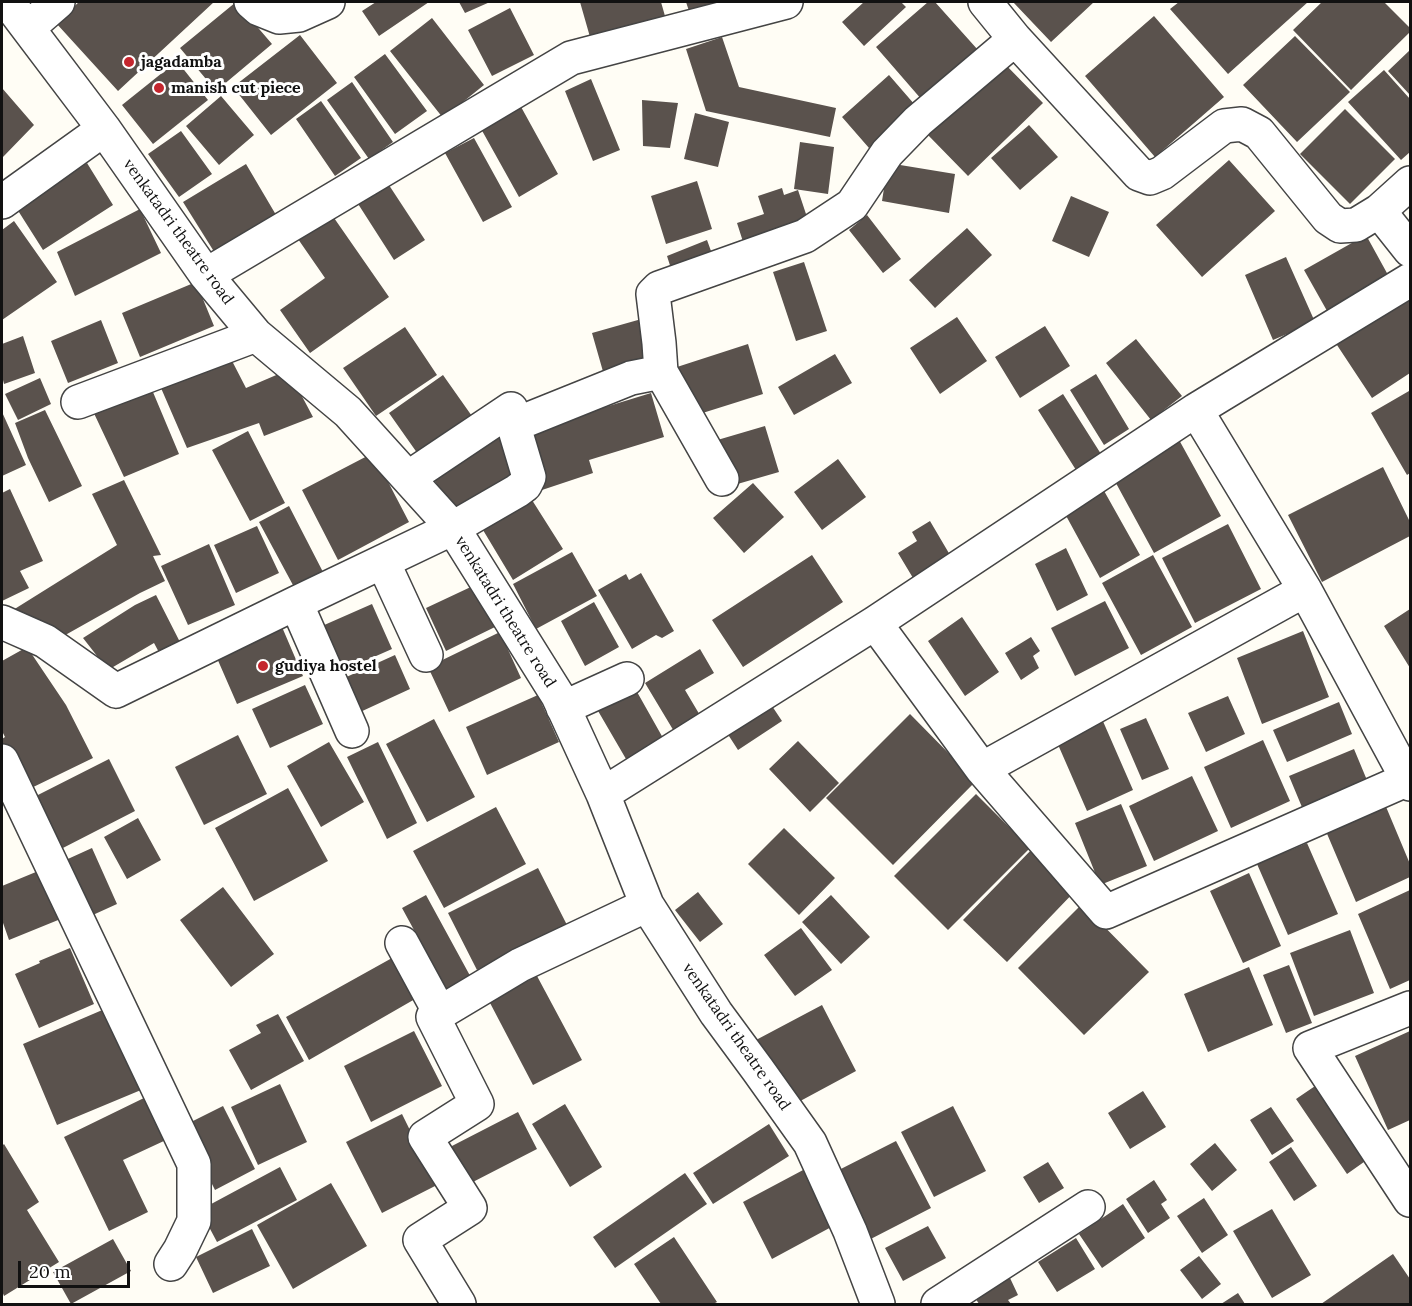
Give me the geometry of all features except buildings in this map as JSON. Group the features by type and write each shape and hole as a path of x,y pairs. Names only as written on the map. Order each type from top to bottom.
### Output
{"street":[{"name":"venkatadri theatre road","path":"8,2 104,129 206,275 256,335 348,412 453,528 558,696 603,794 647,904 716,1013 810,1143 850,1231 878,1305"},
{"path":"28,28 58,2"},
{"path":"252,2 259,9 279,17 299,15 328,2"},
{"path":"206,275 571,58 786,2"},
{"path":"985,2 1015,39 1139,174 1150,178 1162,173 1224,126 1242,124 1259,133 1328,218 1340,226 1356,225 1379,211 1410,183"},
{"path":"722,479 661,372 653,294 659,288 805,236 852,205 887,153 918,121 1015,39"},
{"path":"2,202 104,129"},
{"path":"1379,211 1410,250"},
{"path":"603,794 875,623 1196,410 1410,280"},
{"path":"78,402 256,335"},
{"path":"2,622 45,641 116,691 453,528 517,491 525,485 529,477 515,430 519,423 631,378 661,372"},
{"path":"408,478 511,409"},
{"path":"875,623 982,769 1106,912 1409,782 1305,590 1196,410"},
{"path":"383,562 426,655"},
{"path":"982,769 1305,590"},
{"path":"296,603 352,731"},
{"path":"563,708 627,679"},
{"path":"2,761 194,1164 194,1221 171,1264"},
{"path":"459,1305 420,1240 470,1208 425,1137 477,1104 433,1017 520,964 647,904"},
{"path":"402,943 440,1013"},
{"path":"1410,1008 1310,1048 1410,1200"},
{"path":"938,1305 1088,1207"}],"place":[{"name":"jagadamba","path":"129,62"},
{"name":"manish cut piece","path":"159,88"},
{"name":"gudiya hostel","path":"263,666"}]}
